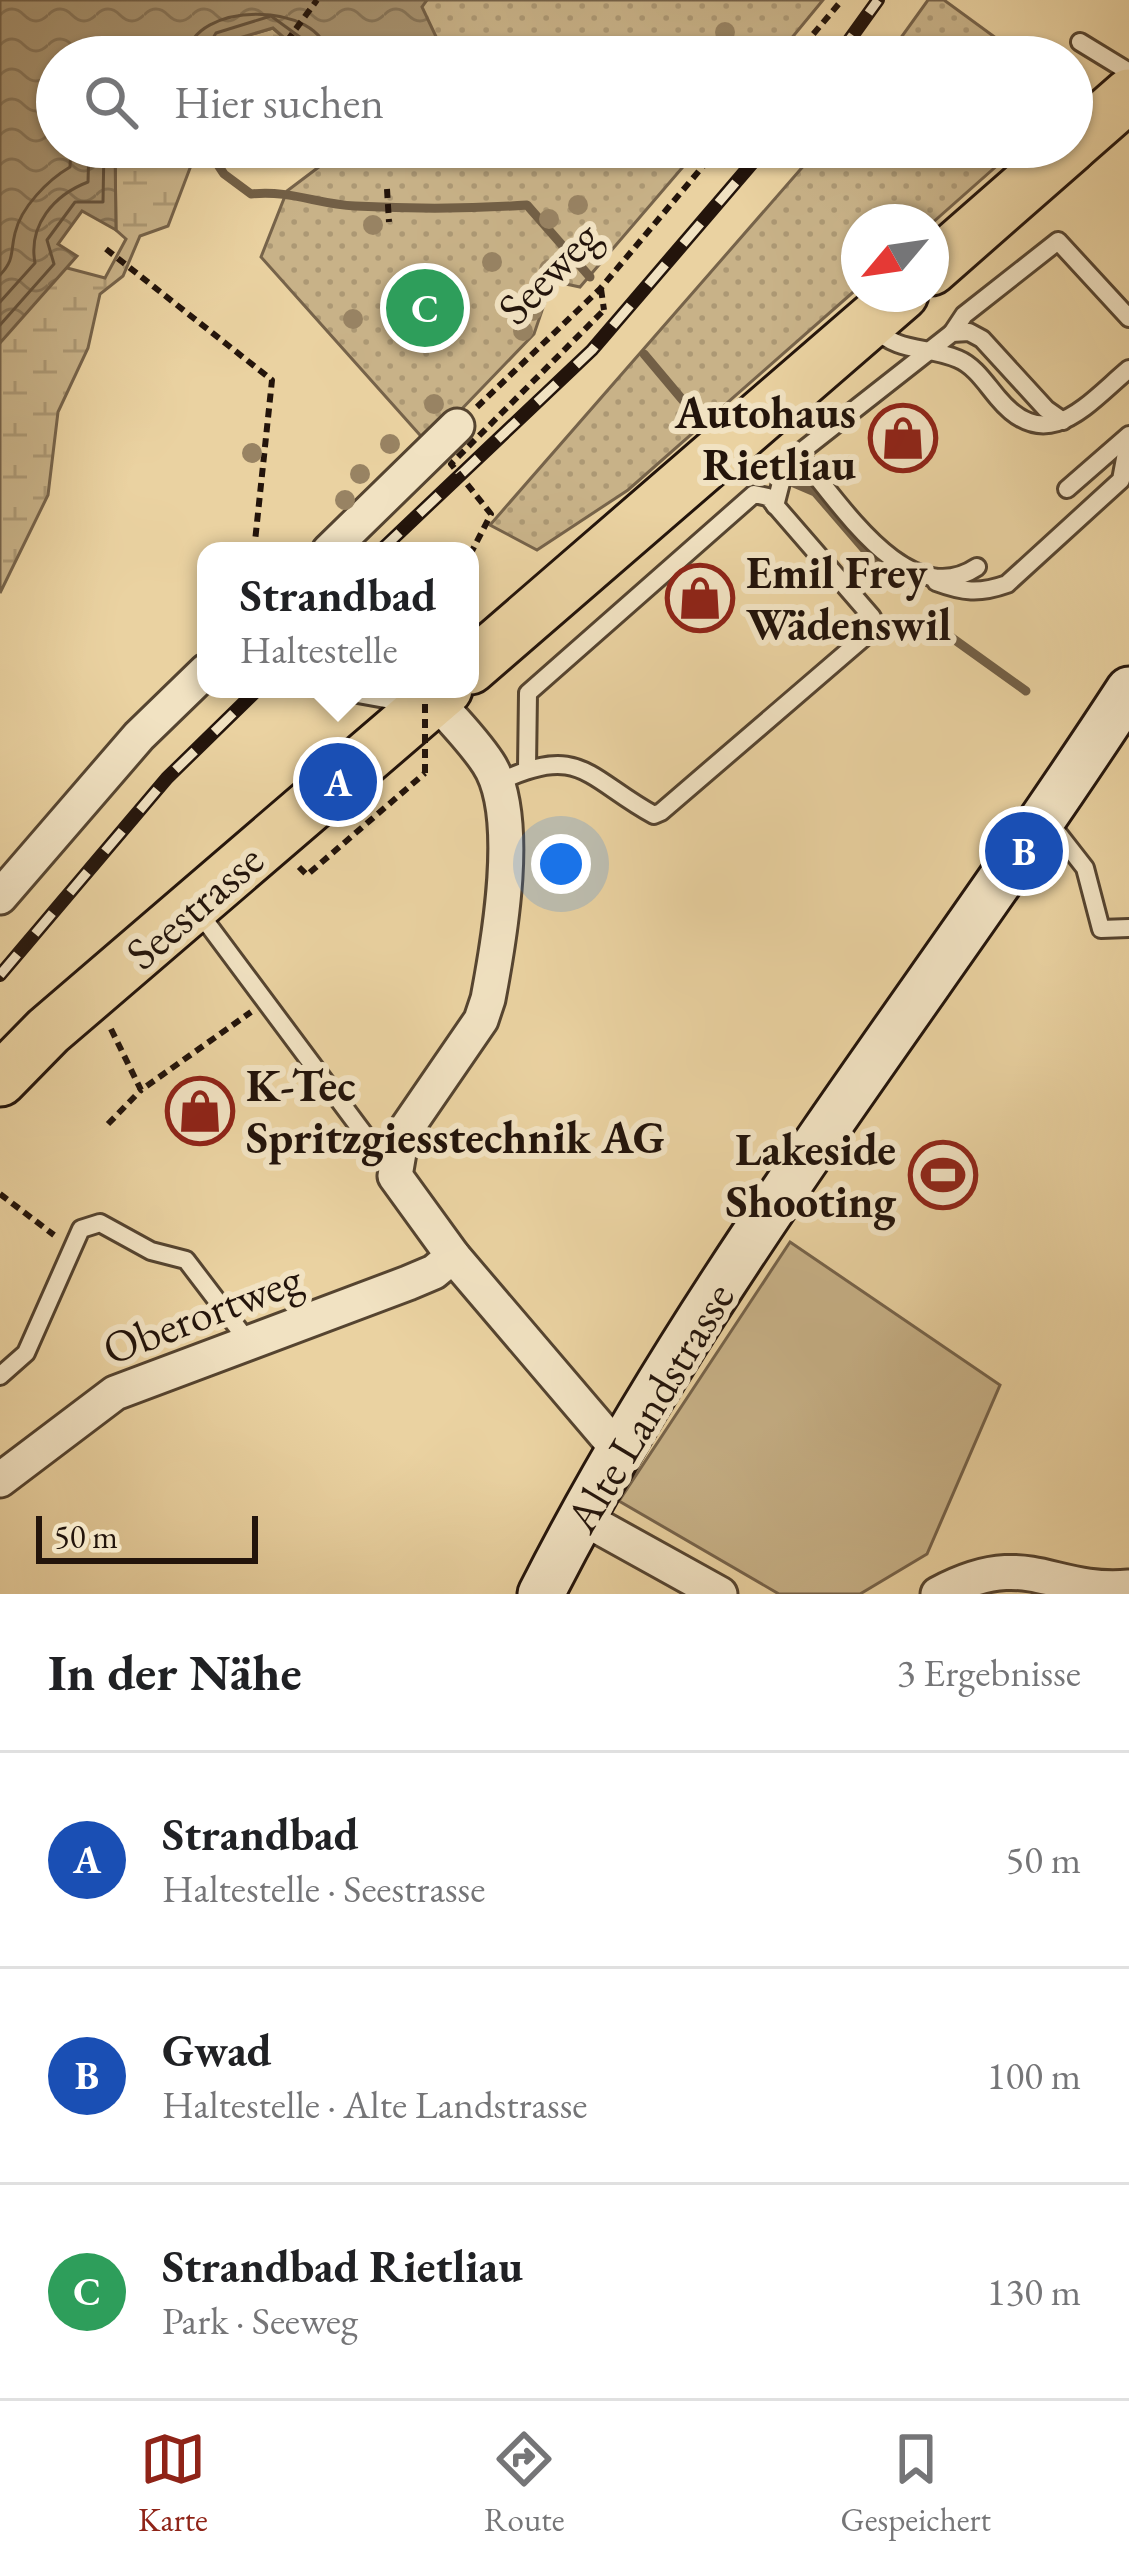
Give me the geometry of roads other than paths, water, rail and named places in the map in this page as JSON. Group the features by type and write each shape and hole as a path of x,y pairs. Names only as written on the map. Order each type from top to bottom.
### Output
{"main road":[{"path":"1093,127 1129,95"},
{"path":"949,253 1046,168"},
{"name":"Seestrasse","path":"479,657 882,312"},
{"name":"Seestrasse","path":"0,1080 86,998 431,698"}],"street":[{"path":"338,542 457,426"},
{"path":"0,897 140,736 197,680"},
{"name":"Alte Landstrasse","path":"541,1594 727,1274 1046,818 1129,690"},
{"path":"445,698 490,764 512,775 506,844 488,999 481,1020 402,1135 395,1176 453,1256 621,1454"},
{"name":"Oberortweg","path":"0,1480 18,1472 98,1402 434,1272 453,1256"},
{"path":"583,1517 719,1594"},
{"path":"938,1594 996,1570 1102,1591 1129,1587"}],"lane":[{"path":"1093,50 1129,72"},
{"path":"775,506 784,471 798,454 921,352 952,333 964,315 1058,241 1129,318"},
{"path":"886,312 890,344 964,361 1021,421 1037,425 1064,421 1128,372"},
{"path":"952,333 969,332 982,339 1046,410 1064,421"},
{"path":"798,454 873,539 930,579 962,592 983,592 1006,584 1120,480 1129,436"},
{"path":"1067,489 1129,436"},
{"path":"754,494 762,494 775,506 872,617 868,634 661,812 645,810 588,769 512,775 524,706 542,676 754,494"},
{"path":"930,579 949,579 977,567"},
{"path":"1046,818 1085,868 1100,929 1129,928"},
{"path":"194,905 395,1176"},
{"path":"0,1376 26,1353 81,1229 89,1223 100,1222 151,1251 186,1260 250,1343"}],"water":[{"path":"0,0 427,0 422,7 436,36 282,36 273,28 246,36 36,36 36,168 115,168 116,230 82,211 58,244 77,256 0,343"}],"waterway":[{"path":"220,168 251,194 341,205 527,205 590,277"},
{"path":"644,354 702,423"},
{"path":"794,483 815,492 890,579"},
{"path":"948,635 1026,691"}],"railway":[{"path":"852,36 878,0"},
{"path":"389,542 592,350 748,168"},
{"path":"0,975 167,778 249,698"}],"place":[{"name":"Strandbad Rietliau","path":"425,308"},
{"name":"Autohaus Rietliau","path":"903,438"},
{"name":"Emil Frey Wädenswil","path":"700,598"},
{"name":"Strandbad","path":"338,782"},
{"name":"Gwad","path":"1024,851"},
{"name":"K-Tec Spritzgiesstechnik AG","path":"200,1111"},
{"name":"Lakeside Shooting","path":"943,1175"}]}
